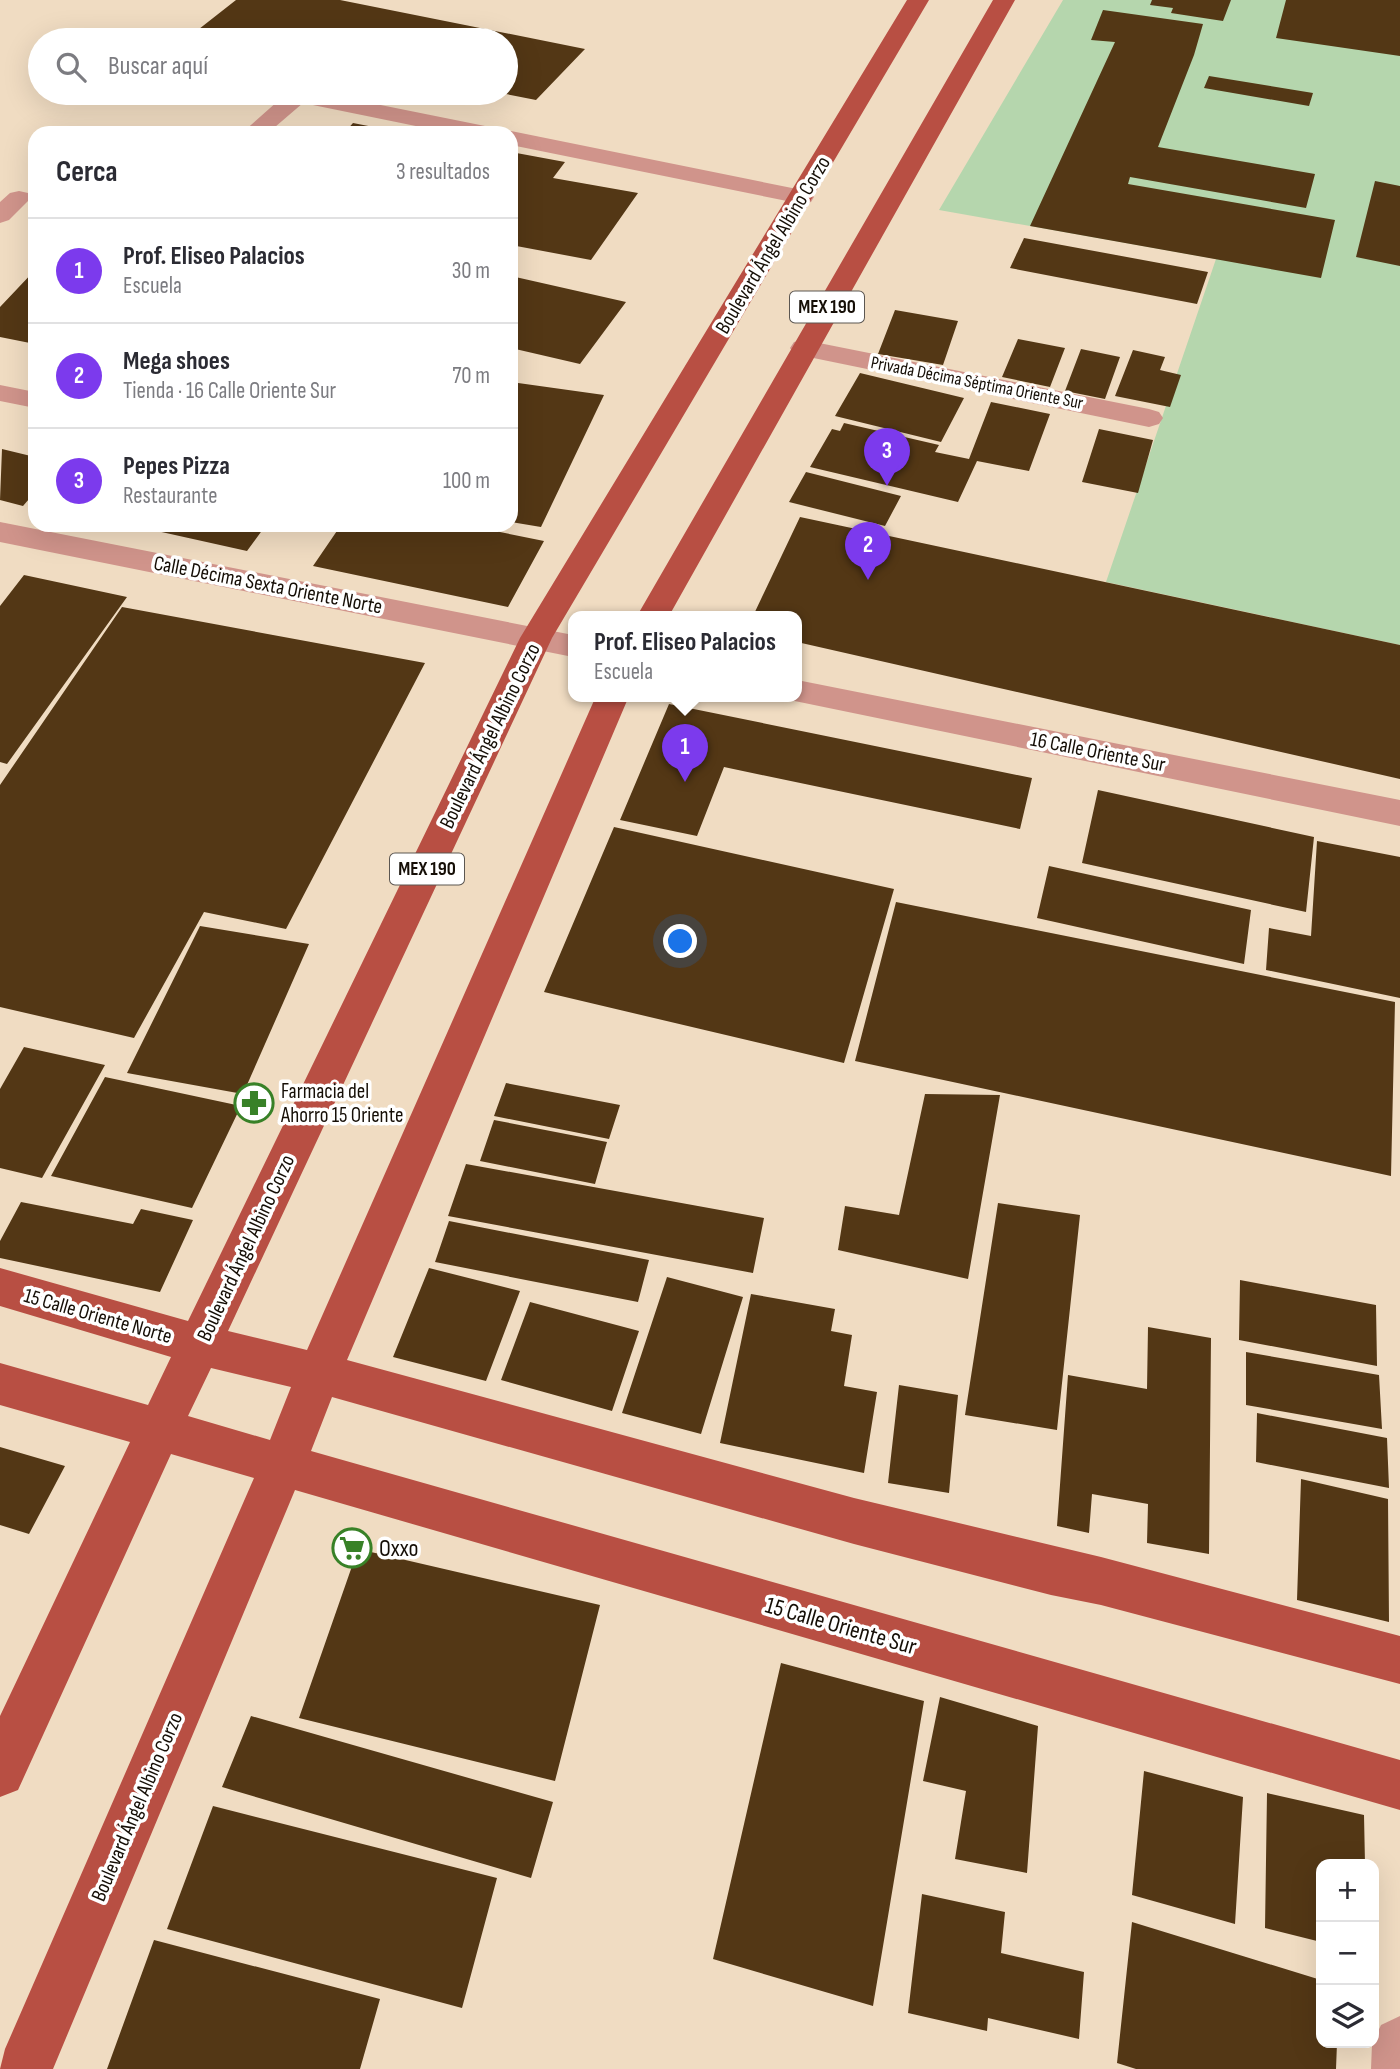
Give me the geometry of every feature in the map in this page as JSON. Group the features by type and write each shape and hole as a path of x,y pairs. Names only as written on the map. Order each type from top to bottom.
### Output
{"main road":[{"name":"Boulevard Ángel Albino Corzo","path":"0,1772 159,1430 536,638 918,0"},
{"name":"MEX 190","path":"656,611 1004,0"},
{"name":"Boulevard Ángel Albino Corzo","path":"25,2069 282,1466 319,1373 610,702"},
{"name":"15 Calle Oriente Norte","path":"0,1287 200,1345 319,1373"},
{"path":"319,1373 867,1524 1051,1572 1101,1581 1400,1660"},
{"path":"0,1384 282,1466"},
{"name":"15 Calle Oriente Sur","path":"282,1466 1400,1785"}],"street":[{"path":"262,126 287,105"},
{"path":"343,105 450,126"},
{"path":"518,139 802,197"},
{"path":"0,215 19,198"},
{"name":"Privada Décima Séptima Oriente Sur","path":"804,348 1150,418"},
{"path":"0,393 28,399"},
{"name":"Calle Décima Sexta Oriente Norte","path":"0,532 536,638"},
{"path":"536,638 568,645"},
{"name":"16 Calle Oriente Sur","path":"802,692 1400,813"},
{"path":"1399,2069 1400,2044"}],"green space":[{"path":"1063,0 1400,0 1400,645 1106,582 1216,259 939,210"}],"building":[{"path":"236,0 340,0 480,28 200,28"},
{"path":"1152,0 1231,0 1223,21 1171,13 1173,8 1150,5"},
{"path":"1286,0 1400,0 1400,56 1276,38"},
{"path":"1103,10 1203,24 1194,55 1158,147 1315,174 1306,208 1130,177 1128,184 1335,220 1321,278 1030,226 1115,42 1091,40"},
{"path":"518,36 585,49 536,100 518,96"},
{"path":"1209,76 1313,93 1309,106 1204,88"},
{"path":"518,153 565,162 553,178 638,193 591,260 518,246"},
{"path":"1375,181 1400,186 1400,266 1356,257"},
{"path":"1024,238 1208,272 1197,304 1010,268"},
{"path":"28,277 28,343 0,337 0,307"},
{"path":"518,278 626,302 580,364 518,350"},
{"path":"895,310 958,321 943,365 878,354"},
{"path":"1018,339 1065,348 1050,387 1002,377"},
{"path":"1081,349 1120,357 1105,399 1065,391"},
{"path":"1133,350 1165,357 1160,370 1181,375 1170,407 1115,396"},
{"path":"860,373 964,398 941,442 835,416"},
{"path":"518,383 604,395 541,527 518,523"},
{"path":"991,402 1050,414 1029,471 977,461 958,502 810,467 832,429 840,431 844,423 939,445 935,452 969,459"},
{"path":"1099,429 1153,440 1138,493 1082,482"},
{"path":"2,449 28,455 28,500 23,506 0,500"},
{"path":"806,472 901,496 885,526 789,502"},
{"path":"800,517 1400,645 1400,779 802,643 802,611 755,611"},
{"path":"162,532 261,532 247,551"},
{"path":"336,532 500,532 544,541 508,607 313,566"},
{"path":"24,575 127,597 7,764 0,762 0,606"},
{"path":"122,607 425,663 286,929 204,912 134,1038 0,1007 0,785"},
{"path":"669,704 1032,778 1020,829 724,767 697,836 620,820"},
{"path":"1098,790 1314,837 1306,912 1082,863"},
{"path":"614,827 894,889 844,1063 544,992"},
{"path":"1317,841 1400,857 1400,998 1266,970 1269,928 1311,936"},
{"path":"1049,866 1251,910 1244,964 1037,918"},
{"path":"896,902 1395,1002 1391,1176 855,1061"},
{"path":"200,926 309,944 243,1094 127,1073"},
{"path":"24,1047 105,1065 42,1178 0,1168 0,1089"},
{"path":"105,1077 241,1106 192,1208 51,1176"},
{"path":"506,1083 620,1105 609,1139 494,1116"},
{"path":"925,1094 1000,1095 968,1279 838,1250 845,1206 899,1215"},
{"path":"494,1120 607,1142 595,1184 480,1161"},
{"path":"466,1164 764,1218 753,1273 448,1216"},
{"path":"21,1202 133,1224 141,1209 193,1220 160,1292 0,1258 0,1241"},
{"path":"998,1203 1080,1215 1057,1430 965,1415"},
{"path":"449,1221 649,1260 638,1302 435,1262"},
{"path":"429,1268 520,1291 486,1381 393,1357"},
{"path":"667,1277 743,1297 701,1434 622,1413"},
{"path":"1240,1280 1376,1305 1377,1366 1239,1340"},
{"path":"751,1294 835,1309 831,1331 852,1335 844,1386 877,1392 864,1473 720,1443"},
{"path":"530,1302 639,1331 612,1411 501,1380"},
{"path":"1148,1327 1211,1338 1209,1554 1147,1543 1148,1504 1092,1494 1089,1533 1057,1526 1068,1375 1147,1389"},
{"path":"1246,1352 1379,1375 1382,1429 1246,1405"},
{"path":"899,1385 958,1395 949,1493 888,1483"},
{"path":"1257,1413 1387,1438 1389,1488 1256,1462"},
{"path":"0,1447 65,1466 29,1534 0,1525"},
{"path":"1301,1479 1388,1499 1389,1622 1297,1600"},
{"path":"358,1549 600,1605 555,1781 299,1718"},
{"path":"781,1663 924,1701 873,2006 713,1959"},
{"path":"940,1697 1038,1726 1027,1873 955,1859 966,1791 923,1781"},
{"path":"251,1716 553,1802 531,1878 222,1787"},
{"path":"1144,1771 1243,1797 1235,1924 1132,1895"},
{"path":"1267,1793 1364,1815 1365,1859 1316,1859 1316,1941 1265,1928"},
{"path":"213,1806 497,1878 462,2008 167,1929"},
{"path":"922,1894 1005,1912 1001,1953 1084,1972 1079,2039 988,2018 987,2031 908,2013"},
{"path":"1132,1922 1316,1978 1316,2048 1337,2048 1336,2069 1136,2069 1117,2063"},
{"path":"154,1940 380,1999 360,2069 107,2069"}],"place":[{"name":"Pepes Pizza","path":"887,486"},
{"name":"Mega shoes","path":"868,580"},
{"name":"Prof. Eliseo Palacios","path":"685,782"},
{"name":"Farmacia del Ahorro 15 Oriente","path":"254,1103"},
{"name":"Oxxo","path":"352,1548"}]}
